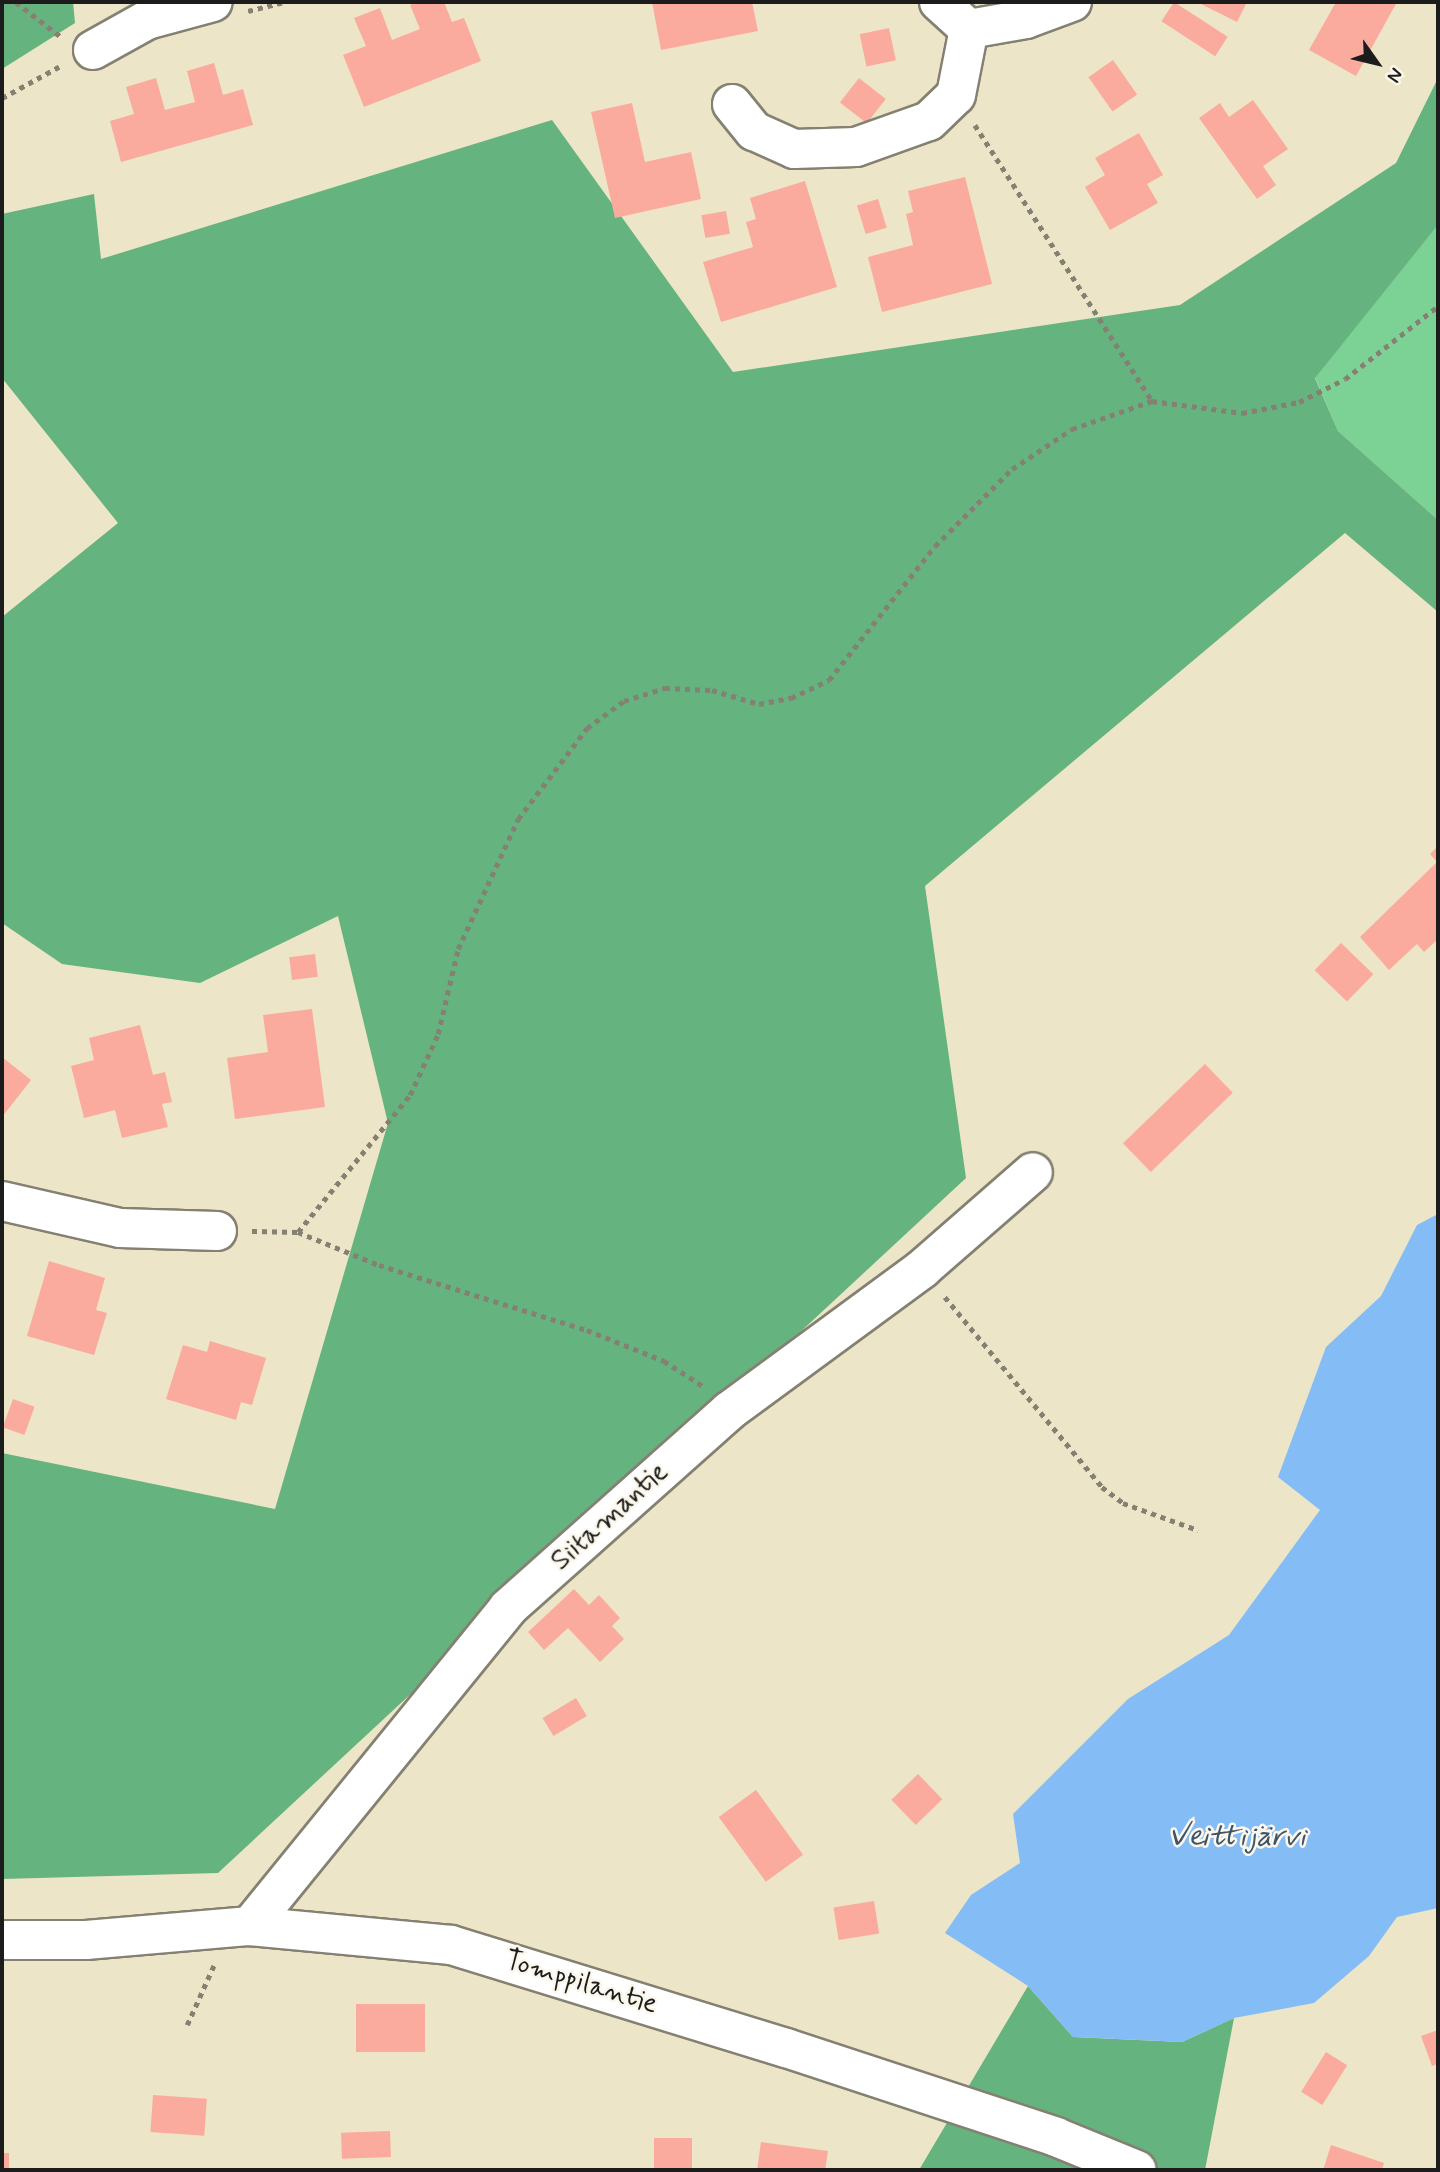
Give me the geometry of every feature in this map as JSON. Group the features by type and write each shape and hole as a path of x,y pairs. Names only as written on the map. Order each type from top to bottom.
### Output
{"street":[{"path":"93,50 147,20 213,2"},
{"path":"939,2 969,29"},
{"path":"969,29 1026,19 1072,2"},
{"path":"732,104 754,131 794,149 856,147 929,121 956,95 969,29"},
{"name":"Siitamantie","path":"242,1926 508,1608 729,1412 922,1269 1033,1172"},
{"path":"2,1201 120,1228 217,1231"},
{"name":"Tomppilantie","path":"2,1940 86,1940 242,1926 451,1945 586,1983 1056,2137 1137,2170"}],"path":[{"path":"16,2 55,33 93,50"},
{"path":"2,98 93,50"},
{"path":"956,95 1153,401"},
{"path":"298,1232 410,1095 438,1034 458,949 518,819 587,728 624,701 665,688 712,690 759,704 791,698 829,680 935,546 1012,469 1072,429 1153,401 1242,414 1299,402 1345,379 1438,306"},
{"path":"217,1231 298,1232 379,1265 587,1330 664,1361 697,1380 729,1412"},
{"path":"922,1269 1079,1460 1123,1503 1198,1530"},
{"path":"187,2025 242,1926"}],"green space":[{"path":"2,2 73,2 75,23 2,69"},
{"path":"1438,78 1438,225 1315,378 1338,431 1438,520 1438,612 1345,533 925,886 966,1178 218,1873 2,1879 2,1453 275,1509 388,1123 338,916 200,983 62,964 2,923 2,617 118,523 2,378 2,214 94,194 101,259 552,120 733,372 1180,305 1396,163"},
{"path":"1438,225 1438,520 1338,431 1315,377"},
{"path":"1028,1986 1073,2037 1182,2042 1234,2018 1205,2170 919,2170"}],"water":[{"name":"Veittijärvi","path":"1438,1214 1438,1908 1397,1917 1369,1956 1314,2003 1234,2018 1182,2042 1073,2037 1028,1986 945,1933 971,1895 1020,1863 1013,1814 1128,1699 1229,1635 1320,1510 1278,1477 1326,1347 1381,1296 1417,1225"}],"building":[{"path":"418,2 444,2 452,22 464,18 481,61 364,107 343,55 366,46 354,18 380,8 392,40 420,29 410,5"},
{"path":"652,2 752,2 758,31 661,50"},
{"path":"1174,2 1228,37 1215,56 1161,21"},
{"path":"1197,2 1247,2 1237,22"},
{"path":"1336,2 1397,2 1356,76 1309,50"},
{"path":"889,28 896,60 867,67 860,34"},
{"path":"1113,60 1137,94 1113,112 1088,77"},
{"path":"214,63 223,95 243,89 253,125 121,162 110,121 134,114 126,87 156,78 165,110 195,102 187,71"},
{"path":"859,78 886,99 867,123 840,102"},
{"path":"1253,100 1288,149 1263,166 1276,185 1257,199 1199,118 1220,103 1229,117"},
{"path":"632,103 645,162 691,152 701,199 615,218 591,112"},
{"path":"1139,133 1163,175 1147,184 1158,203 1110,230 1085,187 1105,175 1095,158"},
{"path":"965,177 992,284 882,312 868,257 913,245 906,214 913,212 908,191"},
{"path":"805,181 837,287 721,322 703,262 753,247 746,222 756,219 750,198"},
{"path":"878,199 887,228 866,234 857,205"},
{"path":"726,211 730,234 705,238 701,215"},
{"path":"1438,846 1438,939 1424,952 1417,944 1389,970 1360,937 1437,862 1430,854"},
{"path":"1341,943 1373,974 1347,1002 1315,970"},
{"path":"315,954 318,977 292,980 289,957"},
{"path":"312,1009 325,1107 235,1119 227,1058 268,1052 263,1015"},
{"path":"140,1025 153,1075 165,1072 172,1102 162,1104 168,1127 122,1138 115,1110 84,1118 71,1066 94,1060 89,1038"},
{"path":"2,1057 31,1080 2,1117"},
{"path":"1205,1064 1233,1093 1151,1172 1123,1143"},
{"path":"49,1261 105,1278 96,1310 107,1313 94,1355 27,1336"},
{"path":"210,1341 266,1358 252,1405 241,1402 236,1420 166,1399 183,1345 207,1352"},
{"path":"13,1399 35,1407 24,1435 3,1427"},
{"path":"574,1589 589,1605 599,1595 620,1618 612,1626 624,1639 600,1662 568,1628 544,1650 528,1632"},
{"path":"576,1698 587,1716 553,1736 543,1718"},
{"path":"918,1774 942,1799 916,1825 891,1800"},
{"path":"756,1790 803,1855 766,1882 719,1817"},
{"path":"874,1901 879,1934 839,1940 834,1907"},
{"path":"356,2004 425,2004 425,2052 356,2052"},
{"path":"1438,2030 1438,2064 1432,2066 1421,2036"},
{"path":"1326,2052 1347,2065 1322,2105 1301,2092"},
{"path":"153,2095 207,2099 204,2136 150,2132"},
{"path":"390,2131 391,2157 342,2159 341,2133"},
{"path":"654,2138 692,2138 692,2170 654,2170"},
{"path":"761,2142 828,2151 825,2170 757,2170"},
{"path":"1331,2145 1384,2163 1382,2170 1323,2170"},
{"path":"2,2153 9,2153 9,2170 2,2170"}]}
